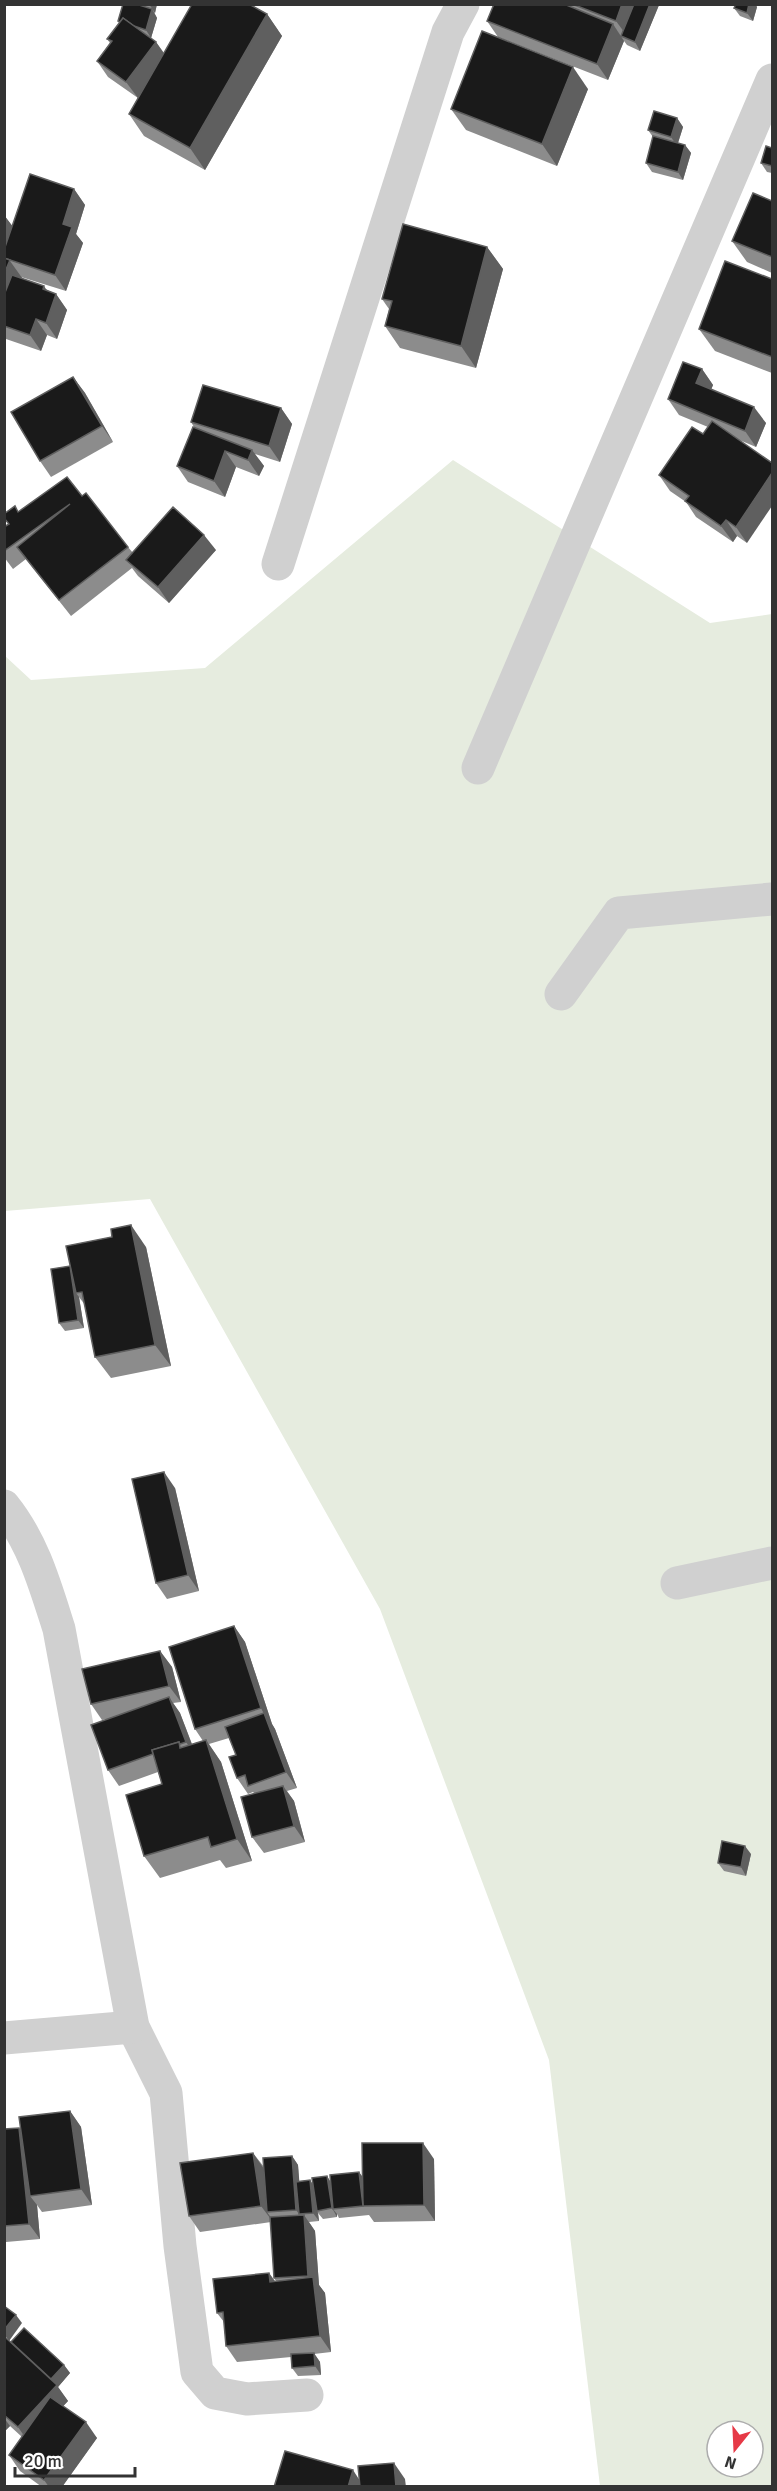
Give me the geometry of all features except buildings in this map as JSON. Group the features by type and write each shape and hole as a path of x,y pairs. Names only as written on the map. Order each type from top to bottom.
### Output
{"street":[{"path":"278,564 448,32 463,4"},
{"path":"478,768 772,80"},
{"path":"561,994 619,913 772,898"},
{"path":"4,1506 19,1525 40,1568 59,1629 133,2027 166,2093 180,2246 197,2372 215,2393 247,2399 307,2395"},
{"path":"677,1583 772,1563"},
{"path":"4,2038 133,2027"}],"shaded area":[{"path":"453,460 710,623 772,614 772,2486 600,2486 549,2060 380,1609 150,1199 5,1211 4,655 31,680 205,668"}]}
